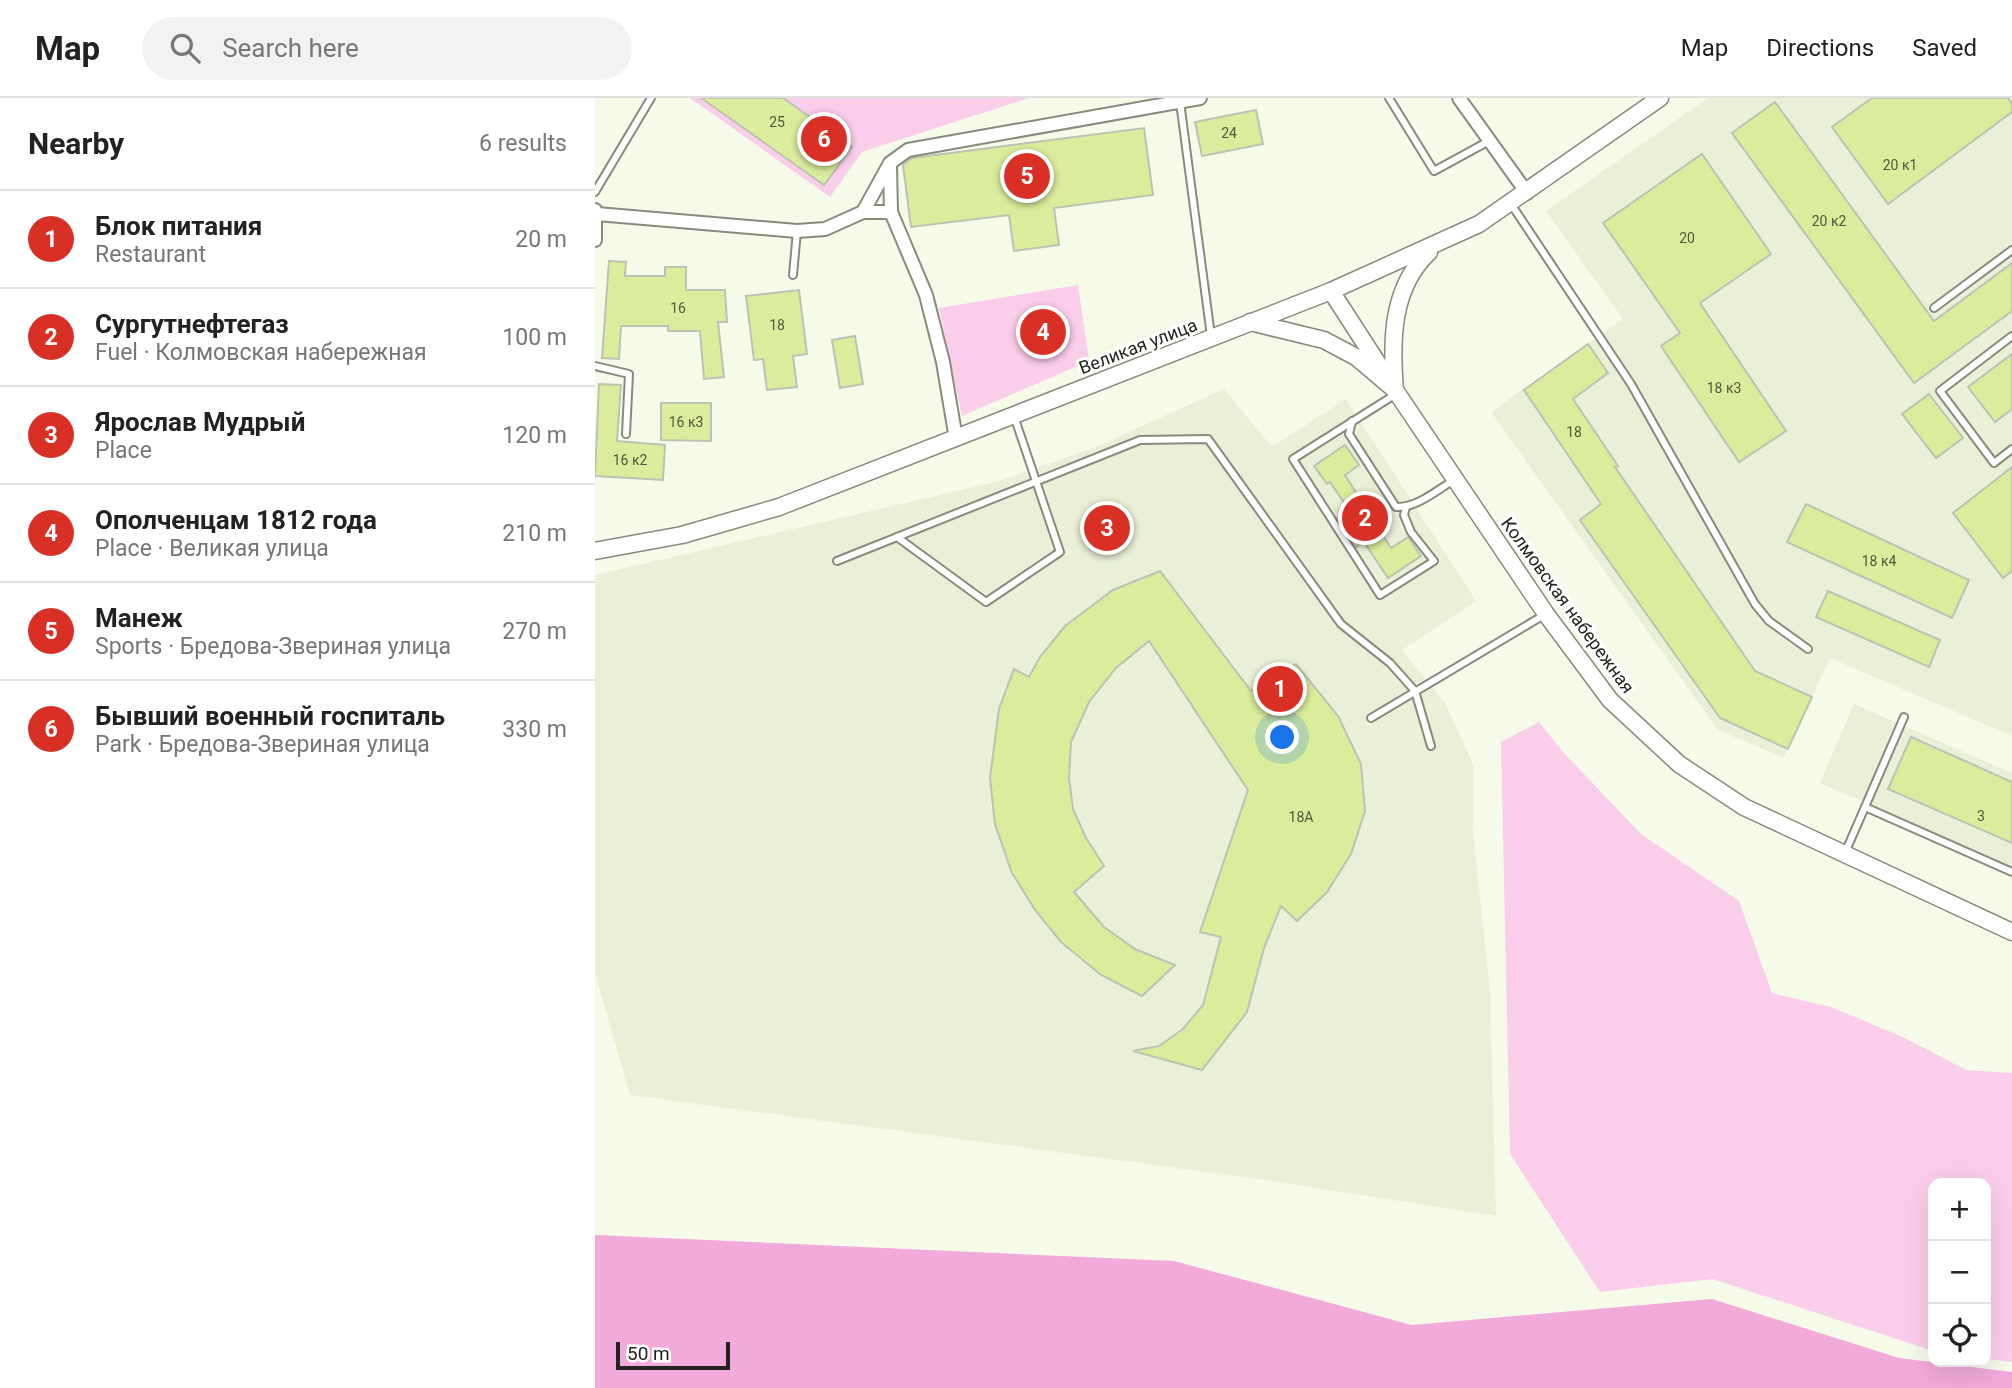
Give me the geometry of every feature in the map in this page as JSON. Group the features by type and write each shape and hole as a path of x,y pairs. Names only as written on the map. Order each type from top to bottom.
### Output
{"main road":[{"name":"Великая улица","path":"595,551 682,535 779,507 1211,338 1442,243 1511,204 1660,98"},
{"path":"1397,391 1393,335 1403,288 1421,259 1442,243"},
{"path":"1331,290 1397,391"},
{"path":"1250,322 1331,343 1373,369 1397,391"},
{"name":"Колмовская набережная","path":"1397,391 1546,614 1610,700 1679,765 1744,807 2012,932"}],"street":[{"path":"863,212 890,163 908,150 1200,98"},
{"path":"1459,98 1527,193"},
{"path":"890,163 891,212 926,295 943,362 956,439"},
{"path":"595,240 596,212 797,231 825,229 863,212 891,212"}],"lane":[{"path":"595,192 651,98"},
{"path":"1389,98 1434,171 1489,141"},
{"path":"1178,103 1211,338"},
{"path":"1511,204 1631,384 1755,604 1769,621 1808,649"},
{"path":"793,275 797,231"},
{"path":"1934,308 2012,250"},
{"path":"2012,336 1940,391 1994,463 2012,449"},
{"path":"595,366 629,374 626,434"},
{"path":"1397,391 1293,459 1380,595 1434,561 1412,532 1404,515 1406,508"},
{"path":"897,537 986,602 1060,552 1014,416"},
{"path":"1352,421 1349,434 1396,507 1406,508 1456,479"},
{"path":"837,561 1140,440 1208,439 1341,624 1390,663 1415,691 1430,746"},
{"path":"1371,718 1546,614"},
{"path":"1844,855 1904,717"},
{"path":"1865,807 2012,872"}],"shaded area":[{"path":"690,98 1029,98 862,152 830,197"},
{"path":"1708,98 2012,98 2012,736 1830,658 1784,758 1718,730 1491,412 1623,319 1546,211"},
{"path":"1078,285 1089,361 962,416 939,308"},
{"path":"1224,389 1272,447 1346,399 1476,601 1402,650 1445,703 1474,766 1473,831 1490,991 1496,1216 1266,1180 630,1095 595,973 595,575 1000,481 1098,446"},
{"path":"1854,704 2012,773 2012,866 1820,783"},
{"path":"1539,722 1563,752 1641,834 1739,901 1772,993 1831,1007 1903,1037 1966,1070 2012,1073 2012,1362 1991,1360 1991,1178 1928,1178 1928,1349 1713,1279 1600,1292 1510,1154 1501,742"},
{"path":"595,1235 1174,1261 1412,1325 1712,1299 1899,1358 1928,1362 1928,1367 1972,1367 2012,1372 2012,1388 595,1388"}],"building":[{"path":"701,98 783,98 852,147 824,185"},
{"path":"1872,98 2008,98 2012,104 2012,112 1888,204 1832,127"},
{"path":"1775,102 1934,321 2012,263 2012,311 1914,383 1732,133"},
{"path":"1256,110 1263,144 1202,156 1195,122"},
{"path":"1144,128 1153,195 1054,208 1059,245 1014,251 1009,215 911,227 903,165 912,158"},
{"path":"1702,154 1771,254 1700,303 1786,431 1739,462 1661,346 1680,333 1603,223"},
{"path":"609,261 626,262 625,276 665,276 665,267 686,267 686,290 725,290 727,322 718,322 724,377 704,379 700,331 668,331 668,326 621,326 619,359 602,358"},
{"path":"799,290 807,354 793,356 797,387 767,390 763,359 754,360 746,296"},
{"path":"855,336 863,384 840,388 832,340"},
{"path":"1588,344 1608,373 1573,399 1618,466 1615,467 1755,671 1812,697 1788,749 1720,718 1580,520 1601,504 1524,390"},
{"path":"2012,354 2012,409 1995,422 1968,387"},
{"path":"599,384 621,385 617,441 665,445 663,480 595,476"},
{"path":"1929,394 1963,438 1936,458 1902,414"},
{"path":"661,403 711,403 711,441 661,440"},
{"path":"1345,445 1359,465 1345,475 1391,548 1408,537 1421,556 1388,578 1364,542 1356,547 1338,517 1349,510 1330,482 1327,484 1314,466"},
{"path":"2012,467 2012,571 2003,578 1953,513"},
{"path":"1806,504 1969,580 1952,618 1787,542"},
{"path":"1160,571 1251,691 1296,664 1338,716 1361,764 1365,811 1351,854 1327,892 1297,921 1281,906 1264,948 1247,1012 1202,1070 1133,1051 1159,1046 1183,1029 1203,1005 1221,937 1200,932 1248,790 1149,641 1116,668 1089,702 1071,742 1069,778 1073,809 1086,838 1104,866 1074,892 1104,927 1135,949 1175,965 1142,996 1101,975 1061,942 1035,910 1012,873 995,824 990,778 999,709 1014,669 1029,677 1040,657 1065,626 1113,590"},
{"path":"1828,591 1940,640 1929,667 1816,617"},
{"path":"1911,737 2012,782 2012,843 1888,789"}],"place":[{"name":"Бывший военный госпиталь","path":"824,139"},
{"name":"Манеж","path":"1027,176"},
{"name":"Ополченцам 1812 года","path":"1043,332"},
{"name":"Сургутнефтегаз","path":"1365,518"},
{"name":"Ярослав Мудрый","path":"1107,528"},
{"name":"Блок питания","path":"1280,689"}]}
